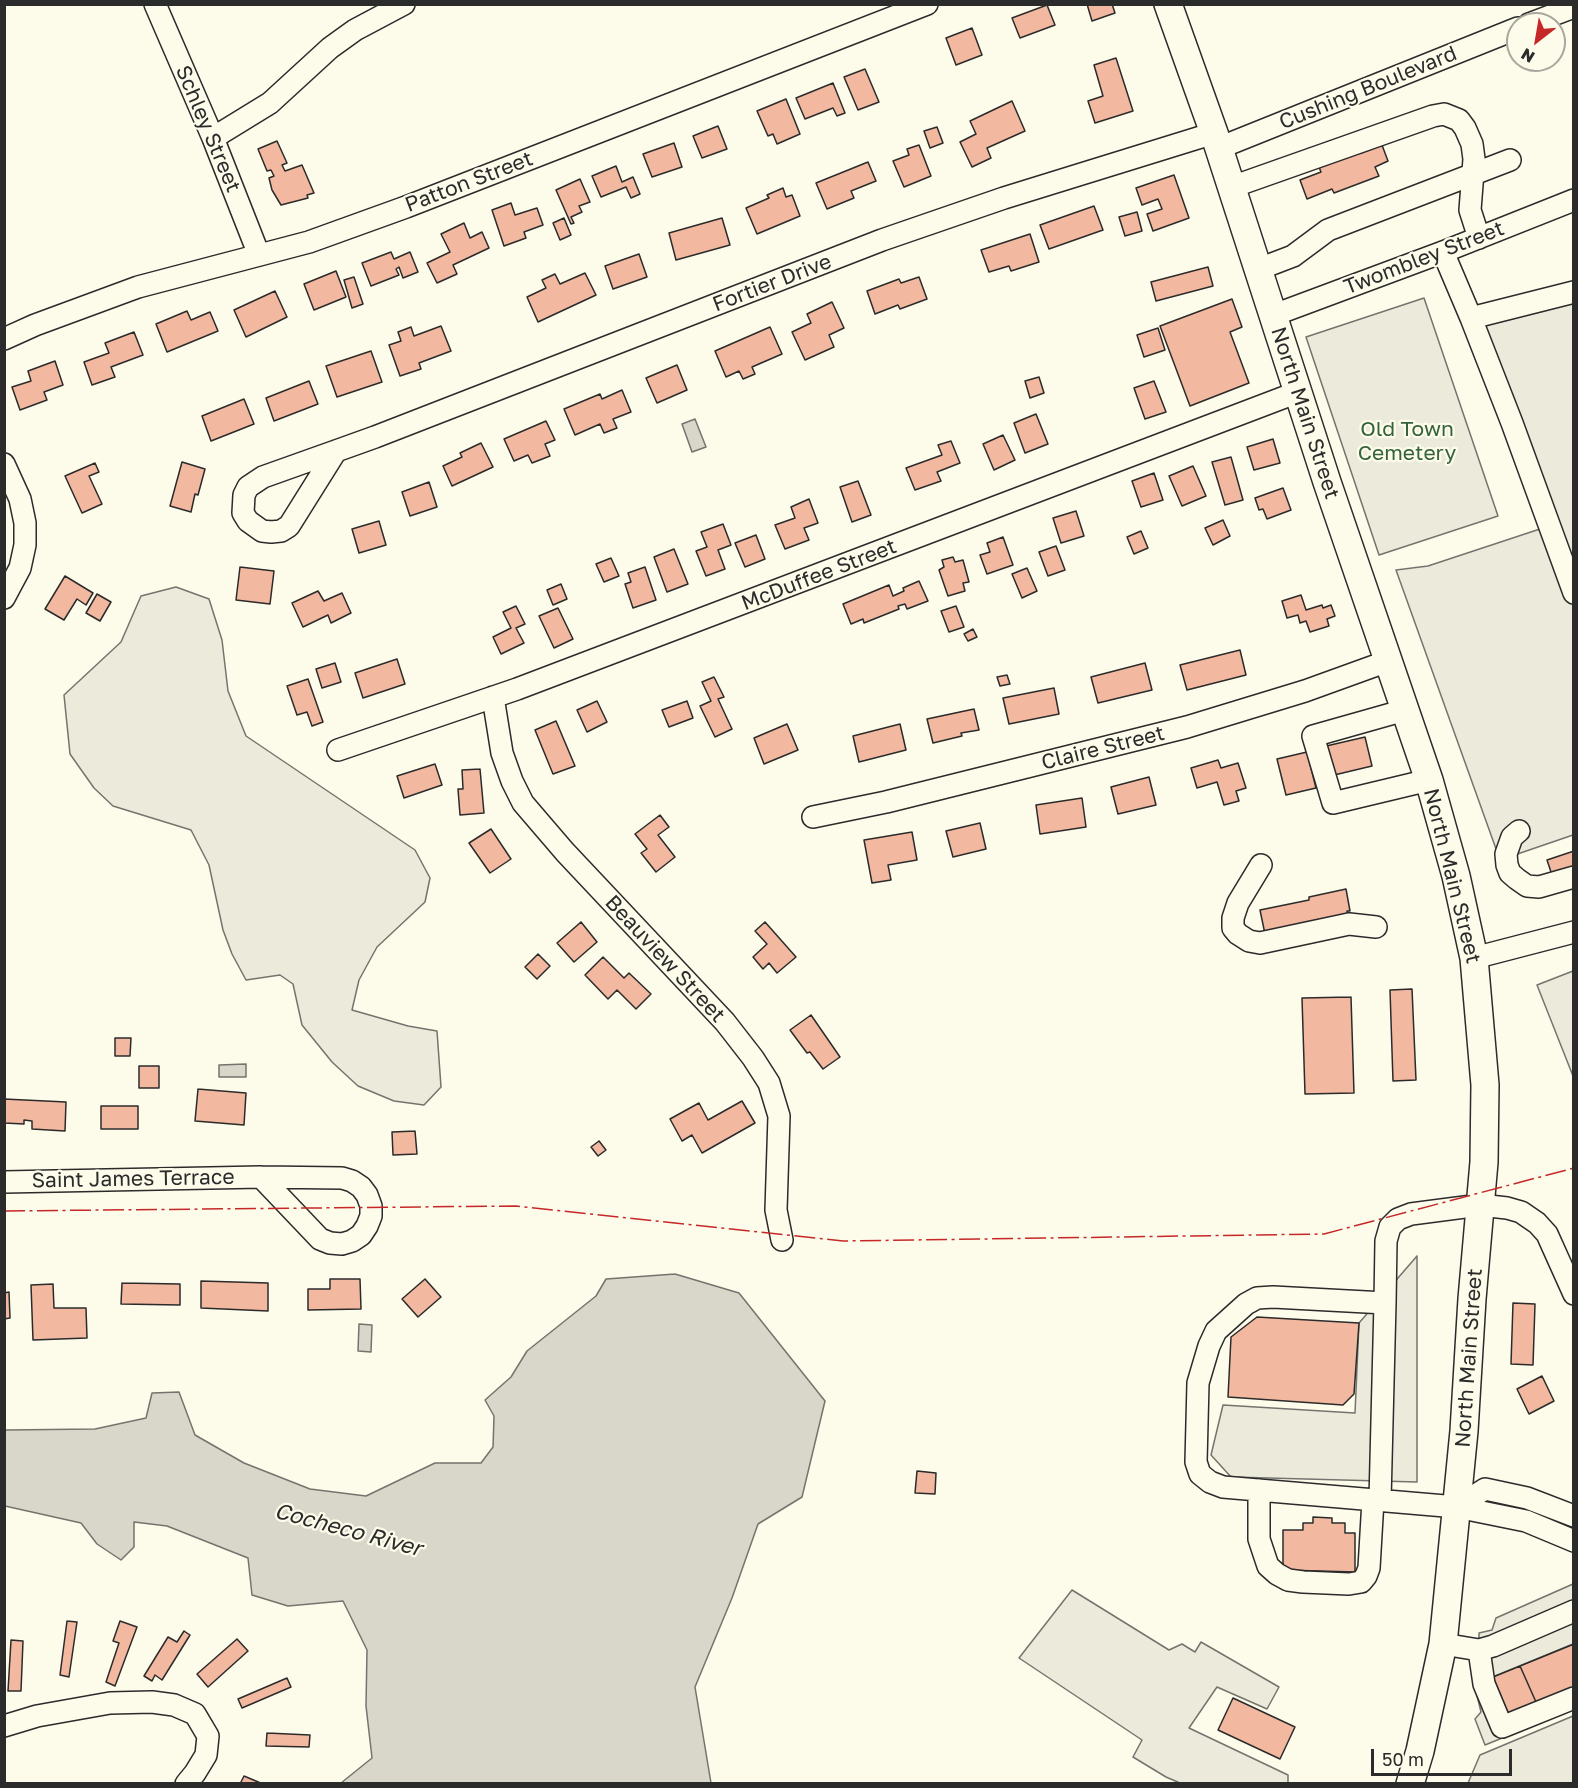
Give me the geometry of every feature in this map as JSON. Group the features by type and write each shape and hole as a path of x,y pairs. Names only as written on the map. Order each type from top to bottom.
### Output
{"main road":[{"name":"North Main Street","path":"1168,4 1217,141 1298,392 1429,780 1456,876 1474,958 1485,1085 1484,1162 1457,1507 1443,1644 1420,1751 1410,1784"}],"street":[{"name":"Schley Street","path":"155,4 213,138 259,255"},
{"path":"213,138 270,103 330,48 355,30 404,4"},
{"name":"Patton Street","path":"4,339 35,324 138,287 309,242 406,207 927,4"},
{"name":"Cushing Boulevard","path":"1217,141 1506,33"},
{"path":"1232,187 1444,114 1459,120 1472,144 1474,159 1470,210 1479,238"},
{"name":"Fortier Drive","path":"336,451 289,526 281,531 262,531 248,521 243,513 242,504 248,487 255,480 336,451 882,240 1004,198 1217,141"},
{"path":"1259,269 1293,256 1329,230 1510,160"},
{"name":"Twombley Street","path":"1274,315 1574,200"},
{"path":"1443,252 1471,318 1574,593"},
{"path":"1471,318 1574,292"},
{"name":"McDuffee Street","path":"338,750 493,697 1298,392"},
{"path":"4,464 20,500 25,523 25,545 20,568 4,598"},
{"name":"Claire Street","path":"813,817 886,802 1187,727 1305,692 1388,661"},
{"name":"Beauview Street","path":"493,697 502,753 523,804 565,852 725,1022 769,1083 779,1116 776,1210 782,1240"},
{"path":"1405,710 1313,736 1333,803 1429,780"},
{"path":"1519,831 1512,837 1506,854 1510,873 1517,879 1527,886 1539,887 1574,877"},
{"path":"1261,865 1238,903 1233,918 1233,928 1249,941 1260,943 1349,924 1376,927"},
{"path":"1474,958 1574,932"},
{"name":"Saint James Terrace","path":"4,1182 261,1177 342,1178 361,1187 367,1196 371,1206 371,1216 367,1227 361,1235 342,1244 320,1239 261,1177"},
{"path":"1259,1490 1259,1539 1268,1566 1288,1580 1349,1584 1361,1582 1369,1568 1377,1500 1386,1240 1390,1227 1398,1219 1480,1205 1521,1212 1538,1223 1547,1234 1574,1294"},
{"path":"1385,1303 1257,1298 1246,1304 1216,1331 1198,1383 1197,1462 1200,1474 1210,1482 1223,1487 1457,1507 1526,1521 1574,1541"},
{"path":"1457,1507 1485,1489 1527,1498 1574,1516"},
{"path":"1443,1644 1479,1650 1574,1611"},
{"path":"1479,1650 1484,1684 1502,1727 1574,1698"},
{"path":"4,1726 37,1716 110,1703 152,1702 174,1705 195,1714 208,1736 206,1755 186,1784"}],"green space":[{"name":"Old Town Cemetery","path":"1424,298 1498,516 1379,555 1306,337"},
{"path":"176,587 209,599 222,640 228,691 246,736 415,850 430,878 425,902 377,947 359,980 352,1010 408,1026 437,1031 441,1087 424,1105 394,1101 358,1086 332,1062 302,1025 293,984 280,975 246,980 232,954 223,930 209,865 191,830 113,806 94,788 70,754 64,695 121,642 141,596"}],"shaded area":[{"path":"1573,292 1573,835 1500,860 1396,570 1428,566 1549,526 1471,318"},
{"path":"1574,971 1573,1076 1537,985"},
{"path":"1417,1256 1417,1482 1231,1477 1211,1455 1223,1405 1355,1413 1359,1323"},
{"path":"1573,1584 1573,1644 1493,1677 1517,1732 1485,1745 1475,1719 1481,1712 1472,1675 1479,1650 1479,1633 1492,1630 1496,1618"},
{"path":"1072,1590 1169,1650 1182,1644 1195,1652 1201,1642 1279,1687 1267,1709 1217,1687 1189,1728 1288,1775 1288,1783 1180,1783 1166,1777 1133,1757 1142,1740 1019,1658"},
{"path":"1573,1716 1573,1783 1468,1783 1480,1755"}],"water":[{"path":"695,419 706,447 692,452 682,424"},
{"path":"246,1064 246,1077 219,1077 219,1065"},
{"name":"Cocheco River","path":"675,1274 739,1293 825,1401 802,1497 758,1524 732,1598 695,1687 711,1783 341,1783 372,1758 366,1706 367,1650 343,1601 288,1606 252,1595 248,1558 167,1526 134,1522 134,1547 121,1560 97,1544 81,1523 5,1506 5,1430 95,1429 146,1418 152,1393 179,1392 195,1435 244,1463 310,1489 366,1496 435,1463 481,1463 493,1447 494,1416 485,1400 511,1377 527,1351 596,1296 606,1279"},
{"path":"359,1324 372,1325 371,1352 358,1351"}],"building":[{"path":"1087,4 1112,4 1115,13 1092,21"},
{"path":"1047,5 1055,25 1020,38 1012,18"},
{"path":"972,28 982,55 956,65 946,38"},
{"path":"1116,58 1133,111 1095,123 1088,101 1103,96 1094,65"},
{"path":"865,69 879,102 858,110 844,77"},
{"path":"833,83 845,113 837,116 833,108 805,119 796,98"},
{"path":"786,99 800,134 777,144 773,134 768,136 757,111"},
{"path":"1012,101 1025,131 987,148 991,158 972,167 960,142 976,134 970,121"},
{"path":"718,126 727,149 702,158 693,136"},
{"path":"937,127 943,143 930,148 924,131"},
{"path":"277,141 287,163 282,165 285,171 302,165 314,193 307,195 308,198 281,205 272,190 269,178 274,176 271,170 267,171 258,149"},
{"path":"674,143 682,167 652,177 643,154"},
{"path":"919,145 931,176 904,187 893,161 909,155 907,149"},
{"path":"1382,145 1388,161 1375,167 1379,176 1334,193 1332,189 1307,199 1300,180 1321,172 1319,167"},
{"path":"868,162 876,181 851,191 854,198 827,209 816,183"},
{"path":"616,166 622,182 633,177 640,194 631,198 626,187 601,197 592,176"},
{"path":"1174,175 1189,218 1153,231 1147,214 1162,209 1158,199 1142,205 1136,188"},
{"path":"580,179 590,202 579,206 582,212 571,217 574,223 571,224 556,190"},
{"path":"783,188 786,197 792,195 800,216 757,234 746,208 769,198 767,195"},
{"path":"511,203 515,215 537,208 543,225 524,232 526,238 504,246 492,210"},
{"path":"1094,206 1103,230 1049,249 1040,225"},
{"path":"1137,212 1142,231 1125,236 1119,217"},
{"path":"564,218 571,235 560,240 553,223"},
{"path":"722,218 730,245 676,260 669,233"},
{"path":"464,223 470,238 482,232 489,248 453,265 457,274 437,283 427,263 450,252 441,234"},
{"path":"1030,234 1039,262 1011,271 1009,266 989,272 981,250"},
{"path":"391,252 394,259 410,252 418,272 403,278 399,267 396,269 399,275 371,286 362,263"},
{"path":"639,254 647,277 613,289 605,266"},
{"path":"1208,267 1213,286 1156,301 1151,282"},
{"path":"336,271 346,297 314,310 304,284"},
{"path":"585,273 596,295 538,322 527,297 546,288 542,280 555,274 560,284"},
{"path":"354,277 363,304 352,308 344,280"},
{"path":"919,277 927,299 900,309 898,305 875,314 867,291 899,279 901,283"},
{"path":"275,291 287,317 246,337 234,310"},
{"path":"1232,299 1242,327 1230,332 1249,383 1190,406 1160,326"},
{"path":"832,302 844,328 829,335 834,347 805,360 792,332 811,323 807,314"},
{"path":"187,311 191,320 210,312 218,331 167,352 156,324"},
{"path":"441,326 451,351 419,363 421,369 400,376 389,345 401,341 398,332 411,327 414,336"},
{"path":"770,327 782,354 752,367 755,374 743,379 739,371 726,377 715,351"},
{"path":"1158,328 1165,350 1144,357 1137,335"},
{"path":"134,332 143,355 111,367 115,377 92,385 84,362 109,353 105,343"},
{"path":"371,351 382,382 337,397 326,366"},
{"path":"55,361 63,385 44,392 47,400 20,410 12,387 31,381 28,371"},
{"path":"677,365 687,390 657,403 646,378"},
{"path":"1039,377 1044,393 1030,398 1025,381"},
{"path":"309,381 318,404 274,421 266,398"},
{"path":"1154,381 1166,412 1145,419 1134,388"},
{"path":"622,390 631,412 613,419 617,428 604,433 600,424 575,435 564,409 600,394 602,399"},
{"path":"244,399 254,424 211,441 202,416"},
{"path":"1036,414 1048,444 1025,453 1014,423"},
{"path":"546,421 555,440 545,444 550,456 532,463 528,455 514,461 504,439"},
{"path":"1003,435 1015,460 994,470 983,444"},
{"path":"1273,439 1280,463 1254,470 1247,447"},
{"path":"951,441 960,463 937,472 941,481 915,490 906,468 942,455 938,445"},
{"path":"481,443 493,467 452,486 443,466 462,457 460,453"},
{"path":"1231,457 1243,500 1225,505 1212,462"},
{"path":"182,462 205,469 191,512 170,506"},
{"path":"95,463 99,472 89,476 102,504 82,513 65,476"},
{"path":"1193,466 1206,496 1182,506 1169,476"},
{"path":"1154,473 1163,500 1141,507 1132,481"},
{"path":"858,481 871,515 852,522 840,487"},
{"path":"429,482 437,507 410,516 402,492"},
{"path":"1283,488 1291,510 1267,519 1263,509 1259,510 1255,498"},
{"path":"809,499 818,523 804,528 809,540 785,549 775,525 795,518 791,507"},
{"path":"1076,511 1084,536 1061,543 1053,518"},
{"path":"1223,520 1230,536 1213,545 1205,528"},
{"path":"379,521 386,545 359,553 352,529"},
{"path":"723,524 731,545 718,550 725,569 706,576 696,551 707,547 701,532"},
{"path":"1141,531 1148,548 1134,554 1127,537"},
{"path":"756,535 765,559 745,567 735,543"},
{"path":"1003,537 1013,565 987,574 980,555 990,552 987,543"},
{"path":"1056,546 1065,570 1048,576 1039,552"},
{"path":"674,549 688,584 667,592 654,557"},
{"path":"953,557 955,562 963,560 969,582 963,583 965,591 948,596 939,570 944,567 942,560"},
{"path":"611,558 619,576 604,582 596,564"},
{"path":"240,567 274,571 270,604 236,600"},
{"path":"645,567 656,600 633,608 625,584 631,582 628,573"},
{"path":"1027,568 1037,591 1022,598 1012,574"},
{"path":"65,576 93,593 86,605 77,599 64,620 45,609"},
{"path":"919,581 928,601 907,609 905,604 898,606 899,609 864,623 863,619 851,624 843,604 889,585 893,596 904,591 903,588"},
{"path":"561,584 567,599 553,605 547,590"},
{"path":"318,591 324,601 342,593 351,613 331,623 328,615 303,627 292,603"},
{"path":"97,594 111,602 100,621 86,613"},
{"path":"1301,595 1306,610 1331,605 1335,616 1327,619 1329,626 1310,632 1306,621 1300,623 1298,615 1287,618 1282,601"},
{"path":"516,606 525,624 516,628 524,643 501,654 493,637 511,628 503,612"},
{"path":"956,606 964,627 949,632 941,611"},
{"path":"558,608 573,639 554,648 539,616"},
{"path":"973,629 977,637 968,641 964,634"},
{"path":"1240,650 1246,675 1187,690 1180,665"},
{"path":"397,659 405,684 363,698 355,673"},
{"path":"335,663 341,682 322,688 316,669"},
{"path":"1145,663 1152,690 1098,703 1091,677"},
{"path":"1007,675 1010,684 1000,686 997,677"},
{"path":"714,677 724,697 718,699 732,729 715,737 700,706 711,701 702,682"},
{"path":"308,679 323,722 312,726 307,712 297,715 287,686"},
{"path":"1054,688 1059,714 1009,724 1003,698"},
{"path":"597,701 607,722 587,732 577,710"},
{"path":"687,701 693,718 669,727 662,710"},
{"path":"974,709 979,730 961,733 962,736 933,743 927,719"},
{"path":"556,721 575,766 553,774 535,730"},
{"path":"787,724 798,750 764,764 754,738"},
{"path":"900,724 906,750 859,762 853,736"},
{"path":"1365,737 1372,766 1330,776 1322,747"},
{"path":"1307,752 1316,788 1286,795 1277,759"},
{"path":"1218,760 1221,768 1238,763 1246,788 1236,791 1239,801 1224,805 1217,782 1197,788 1191,768"},
{"path":"435,764 442,785 404,798 397,776"},
{"path":"480,769 484,813 460,815 458,789 463,789 462,770"},
{"path":"1149,777 1156,805 1118,814 1111,787"},
{"path":"1082,798 1086,827 1040,834 1036,805"},
{"path":"660,815 669,827 658,835 675,857 656,872 641,853 647,849 635,834"},
{"path":"980,823 986,849 953,857 946,831"},
{"path":"491,829 511,859 490,873 469,843"},
{"path":"912,832 917,860 888,865 891,880 872,883 864,840"},
{"path":"1574,851 1574,871 1553,878 1547,860"},
{"path":"1346,889 1350,911 1347,911 1349,921 1266,939 1260,910 1309,900 1309,897"},
{"path":"581,922 597,942 574,962 557,943"},
{"path":"765,922 796,957 777,973 769,963 763,969 753,957 767,944 755,931"},
{"path":"538,954 550,966 537,979 525,967"},
{"path":"603,957 624,978 629,973 651,994 636,1009 617,990 608,999 585,975"},
{"path":"1412,989 1416,1080 1393,1081 1390,990"},
{"path":"1351,997 1354,1093 1305,1094 1302,998"},
{"path":"811,1015 840,1057 823,1069 810,1052 807,1053 790,1030"},
{"path":"115,1038 131,1038 130,1056 115,1056"},
{"path":"139,1066 159,1066 159,1088 139,1088"},
{"path":"198,1089 246,1093 244,1125 195,1121"},
{"path":"4,1099 66,1102 65,1131 32,1129 32,1121 24,1120 24,1124 4,1123"},
{"path":"742,1101 755,1123 702,1153 692,1135 682,1141 670,1119 699,1103 708,1120"},
{"path":"101,1106 138,1106 138,1129 101,1129"},
{"path":"415,1131 417,1154 393,1155 392,1132"},
{"path":"599,1141 606,1150 598,1156 591,1147"},
{"path":"330,1279 360,1279 361,1309 308,1310 308,1289 330,1289"},
{"path":"425,1279 441,1297 418,1317 402,1299"},
{"path":"201,1281 268,1283 268,1311 201,1308"},
{"path":"122,1283 180,1284 180,1305 121,1304"},
{"path":"53,1284 54,1308 86,1308 87,1338 33,1340 31,1285"},
{"path":"9,1292 10,1318 4,1319 4,1293"},
{"path":"1513,1303 1535,1304 1533,1365 1511,1364"},
{"path":"1257,1317 1359,1323 1354,1394 1343,1405 1228,1397 1231,1337"},
{"path":"1542,1376 1554,1401 1529,1414 1517,1389"},
{"path":"917,1471 936,1473 935,1494 915,1493"},
{"path":"1313,1517 1332,1518 1332,1523 1345,1523 1345,1533 1355,1533 1355,1572 1283,1570 1283,1530 1303,1530 1303,1523 1313,1523"},
{"path":"67,1621 77,1622 69,1677 60,1675"},
{"path":"120,1621 137,1627 115,1686 106,1682 119,1643 113,1641"},
{"path":"184,1631 190,1635 162,1680 155,1675 152,1681 144,1676 168,1637 177,1642"},
{"path":"237,1639 248,1651 208,1687 197,1674"},
{"path":"11,1640 23,1641 21,1691 8,1691"},
{"path":"1574,1644 1574,1687 1536,1702 1520,1666"},
{"path":"1520,1666 1536,1702 1508,1713 1493,1677"},
{"path":"287,1678 291,1687 242,1708 238,1699"},
{"path":"1233,1698 1295,1727 1280,1759 1218,1730"},
{"path":"267,1733 310,1735 309,1747 266,1746"},
{"path":"244,1776 263,1784 240,1784"}],"power":[{"path":"4,1211 516,1206 843,1241 1324,1234 1574,1168"}]}
